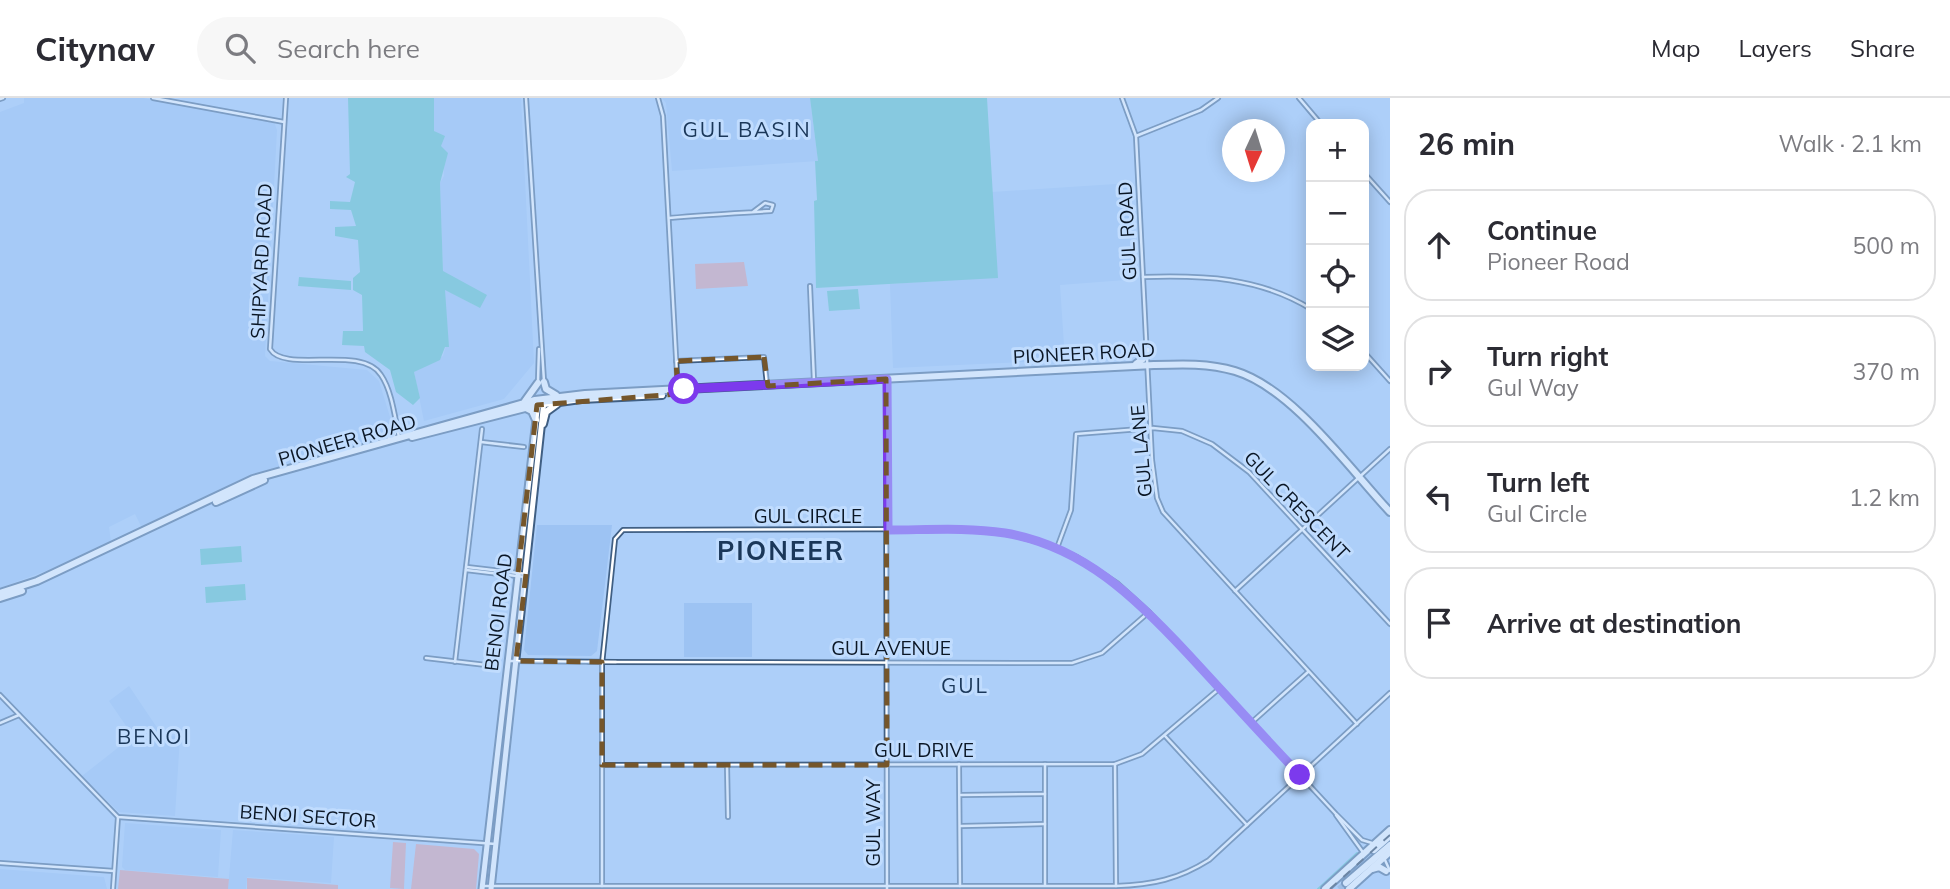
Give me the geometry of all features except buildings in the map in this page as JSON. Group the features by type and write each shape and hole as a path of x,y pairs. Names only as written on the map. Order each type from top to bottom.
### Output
{"main road":[{"path":"1128,366 1141,362 1148,351"},
{"name":"PIONEER ROAD","path":"0,596 63,574 260,481 400,438 522,405 561,399 767,386 1149,365 1211,366 1254,378 1287,401 1390,512"},
{"path":"536,419 532,411 522,405 541,383 561,399 546,412 543,424"},
{"name":"BENOI ROAD","path":"482,888 536,419 541,402"},
{"name":"BENOI ROAD","path":"491,888 543,424 541,402"},
{"path":"388,440 395,434 396,426 409,434"},
{"name":"PIONEER ROAD","path":"0,596 253,479 419,433"},
{"path":"1325,889 1390,830"},
{"path":"1331,889 1390,836"},
{"path":"1348,886 1359,872 1390,845"},
{"path":"1348,886 1389,853"},
{"path":"1359,872 1378,863"},
{"path":"1378,863 1389,873"},
{"path":"1370,870 1379,867 1389,873"}],"street":[{"path":"153,98 284,122 286,98"},
{"name":"BENOI ROAD","path":"526,98 540,339 541,402"},
{"path":"658,98 663,116 678,392"},
{"name":"GUL ROAD","path":"1122,98 1136,136 1149,365"},
{"path":"1136,136 1198,112 1218,98"},
{"path":"1299,98 1317,119"},
{"name":"SHIPYARD ROAD","path":"284,122 270,349 281,357 358,362 373,366 385,383 400,438"},
{"path":"1369,179 1390,202"},
{"path":"668,218 771,211 773,205 765,203 753,212"},
{"path":"1143,277 1237,279 1277,291 1309,308"},
{"path":"810,286 814,384"},
{"path":"676,361 763,357 766,359 767,386"},
{"path":"1369,357 1390,380"},
{"name":"GUL LANE","path":"1149,365 1153,472 1163,512 1357,724"},
{"name":"GUL WAY","path":"887,379 887,887"},
{"name":"GUL CRESCENT","path":"1057,548 1071,510 1076,435 1153,428 1191,434 1222,449 1249,472 1390,624"},
{"path":"455,662 482,429"},
{"path":"481,442 524,447"},
{"path":"1234,592 1390,449"},
{"name":"GUL CIRCLE","path":"602,886 602,662 615,539 624,530 969,529 1006,533 1057,548 1103,573 1149,612 1336,814 1364,841 1373,843 1381,838"},
{"path":"466,569 526,575"},
{"name":"GUL AVENUE","path":"508,661 1084,661 1102,653 1149,612"},
{"path":"426,658 486,665"},
{"path":"1251,723 1308,672"},
{"name":"GUL DRIVE","path":"602,765 1115,764 1142,754 1220,688"},
{"path":"482,888 1116,886 1157,883 1188,872 1209,860 1390,693"},
{"path":"0,695 118,817 113,889"},
{"path":"0,723 19,715"},
{"path":"1164,736 1247,825"},
{"path":"959,764 960,886"},
{"path":"1045,764 1045,886"},
{"path":"1115,764 1116,886"},
{"path":"727,765 728,817"},
{"path":"960,795 1045,794"},
{"name":"GUL CIRCLE","path":"1336,814 1362,847 1360,858"},
{"name":"BENOI SECTOR","path":"118,817 496,844"},
{"path":"961,826 1045,824"},
{"path":"1389,853 1385,863 1389,873"},
{"path":"0,863 114,871"}],"highlighted area":[{"path":"764,357 768,386 886,379 887,765 602,765 602,662 516,661 526,574 518,573 537,405 678,394 676,361"}],"shaded area":[{"path":"24,98 143,98 274,122 277,130 265,356 270,361 367,370 379,381 394,430 391,435 252,477 142,528 135,514 109,527 111,542 80,558 0,588 0,112 24,103"},
{"path":"348,98 434,98 434,131 445,136 441,146 448,153 440,183 443,271 487,295 480,308 445,290 449,347 445,347 440,360 414,372 420,398 413,405 396,392 390,370 365,352 364,346 342,345 343,331 363,331 362,295 353,290 353,278 360,272 358,240 335,236 335,227 356,226 351,210 330,209 330,201 350,202 355,182 346,177 350,174"},
{"path":"433,98 521,98 534,363 504,399 424,421 414,372 443,356 446,346 444,289 480,308 443,272 440,183 444,176 443,151 434,131"},
{"path":"662,98 810,98 818,161 672,171 666,103"},
{"path":"810,98 987,98 998,278 816,288 814,201 817,200 815,161 818,161"},
{"path":"1131,183 1138,279 1060,285 1065,360 893,368 890,284 997,277 992,192"},
{"path":"744,262 748,286 696,289 695,264"},
{"path":"299,277 351,281 351,290 298,286"},
{"path":"858,289 860,309 829,311 827,291"},
{"path":"537,525 612,525 597,651 591,656 528,655 524,650"},
{"path":"241,546 242,562 201,565 200,549"},
{"path":"245,584 246,600 206,603 205,587"},
{"path":"684,603 752,603 752,657 684,657"},
{"path":"129,686 162,735 180,737 175,816 119,812 82,776 133,736 109,701"},
{"path":"125,823 221,830 218,877 125,870 122,867"},
{"path":"233,830 334,837 331,883 247,877 246,889 228,889"},
{"path":"393,842 406,843 404,889 390,888"},
{"path":"416,844 474,849 479,854 476,889 411,889"},
{"path":"0,869 104,877 107,889 0,889"},
{"path":"120,870 229,879 228,889 118,889"},
{"path":"247,878 338,885 338,889 247,889"}],"waterway":[{"path":"1318,889 1357,853"}],"tunnel":[{"path":"1339,889 1346,883"}],"railway":[{"path":"1330,889 1390,835"}],"district":[{"name":"GUL BASIN","path":"747,130"},
{"name":"PIONEER","path":"781,551"},
{"name":"GUL","path":"965,686"},
{"name":"BENOI","path":"154,737"}],"route":[{"path":"684,389 887,379 888,530 969,529 1006,533 1057,548 1093,566 1121,586 1149,612 1300,775"}]}
